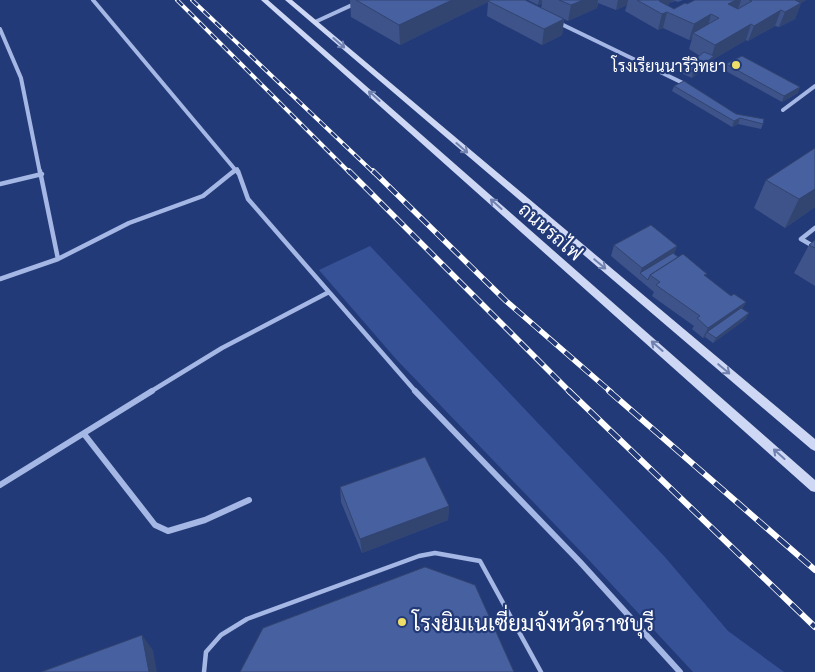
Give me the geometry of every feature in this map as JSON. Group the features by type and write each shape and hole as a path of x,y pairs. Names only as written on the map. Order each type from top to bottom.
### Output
{"street":[{"path":"93,0 237,168 248,199 413,389 580,562 680,672"},
{"name":"ถนนรถไฟ","path":"264,0 815,486"},
{"name":"ถนนรถไฟ","path":"288,0 815,446"},
{"path":"315,22 363,0"},
{"path":"553,20 685,84"},
{"path":"0,29 21,78 58,259"},
{"path":"783,110 815,86"},
{"path":"0,279 58,259 129,223 203,196 237,168"},
{"path":"0,184 42,174"},
{"path":"815,228 801,239 815,247"},
{"path":"0,485 222,348 329,292"},
{"path":"84,434 155,525 168,531 205,520 249,500"}],"lane":[{"path":"204,672 206,652 221,635 247,619 420,556 435,553 480,561 541,672"}],"shaded area":[{"path":"370,246 664,556 728,631 784,672 693,672 588,559 396,359 319,270"}],"building":[{"path":"356,0 452,0 399,25"},
{"path":"525,0 564,19 544,29 488,1"},
{"path":"559,0 583,0 571,5"},
{"path":"637,0 660,0 674,9 695,0 736,0 728,4 738,9 752,1 749,0 795,0 801,3 785,12 781,10 754,26 751,24 715,45 693,33 719,18 711,14 694,24 667,12 662,14"},
{"path":"704,52 714,56 693,72 685,68"},
{"path":"742,56 800,87 784,96 726,64"},
{"path":"684,81 736,114 764,119 763,124 740,118 734,121 674,86"},
{"path":"815,148 815,189 799,199 766,180"},
{"path":"651,225 677,246 642,268 614,245"},
{"path":"815,240 815,248 809,245"},
{"path":"673,253 678,257 650,275 648,280 640,273"},
{"path":"683,254 707,274 704,275 731,296 734,294 746,302 708,328 697,318 700,316 656,285 660,282 650,275"},
{"path":"741,308 749,313 716,338 707,332"},
{"path":"425,457 449,506 360,539 340,487"},
{"name":"โรงยิมเนเซี่ยมจังหวัดราชบุรี","path":"425,567 475,585 514,672 240,672 263,628"},
{"path":"142,635 149,672 41,672"}],"railway":[{"path":"177,0 350,173"},
{"path":"192,0 374,173"},
{"path":"349,171 569,391"},
{"path":"373,171 506,301 611,392"},
{"path":"569,391 815,627"},
{"path":"609,391 815,570"}],"place":[{"name":"โรงเรียนนารีวิทยา","path":"736,65"},
{"name":"โรงยิมเนเซี่ยมจังหวัดราชบุรี","path":"402,622"}]}
